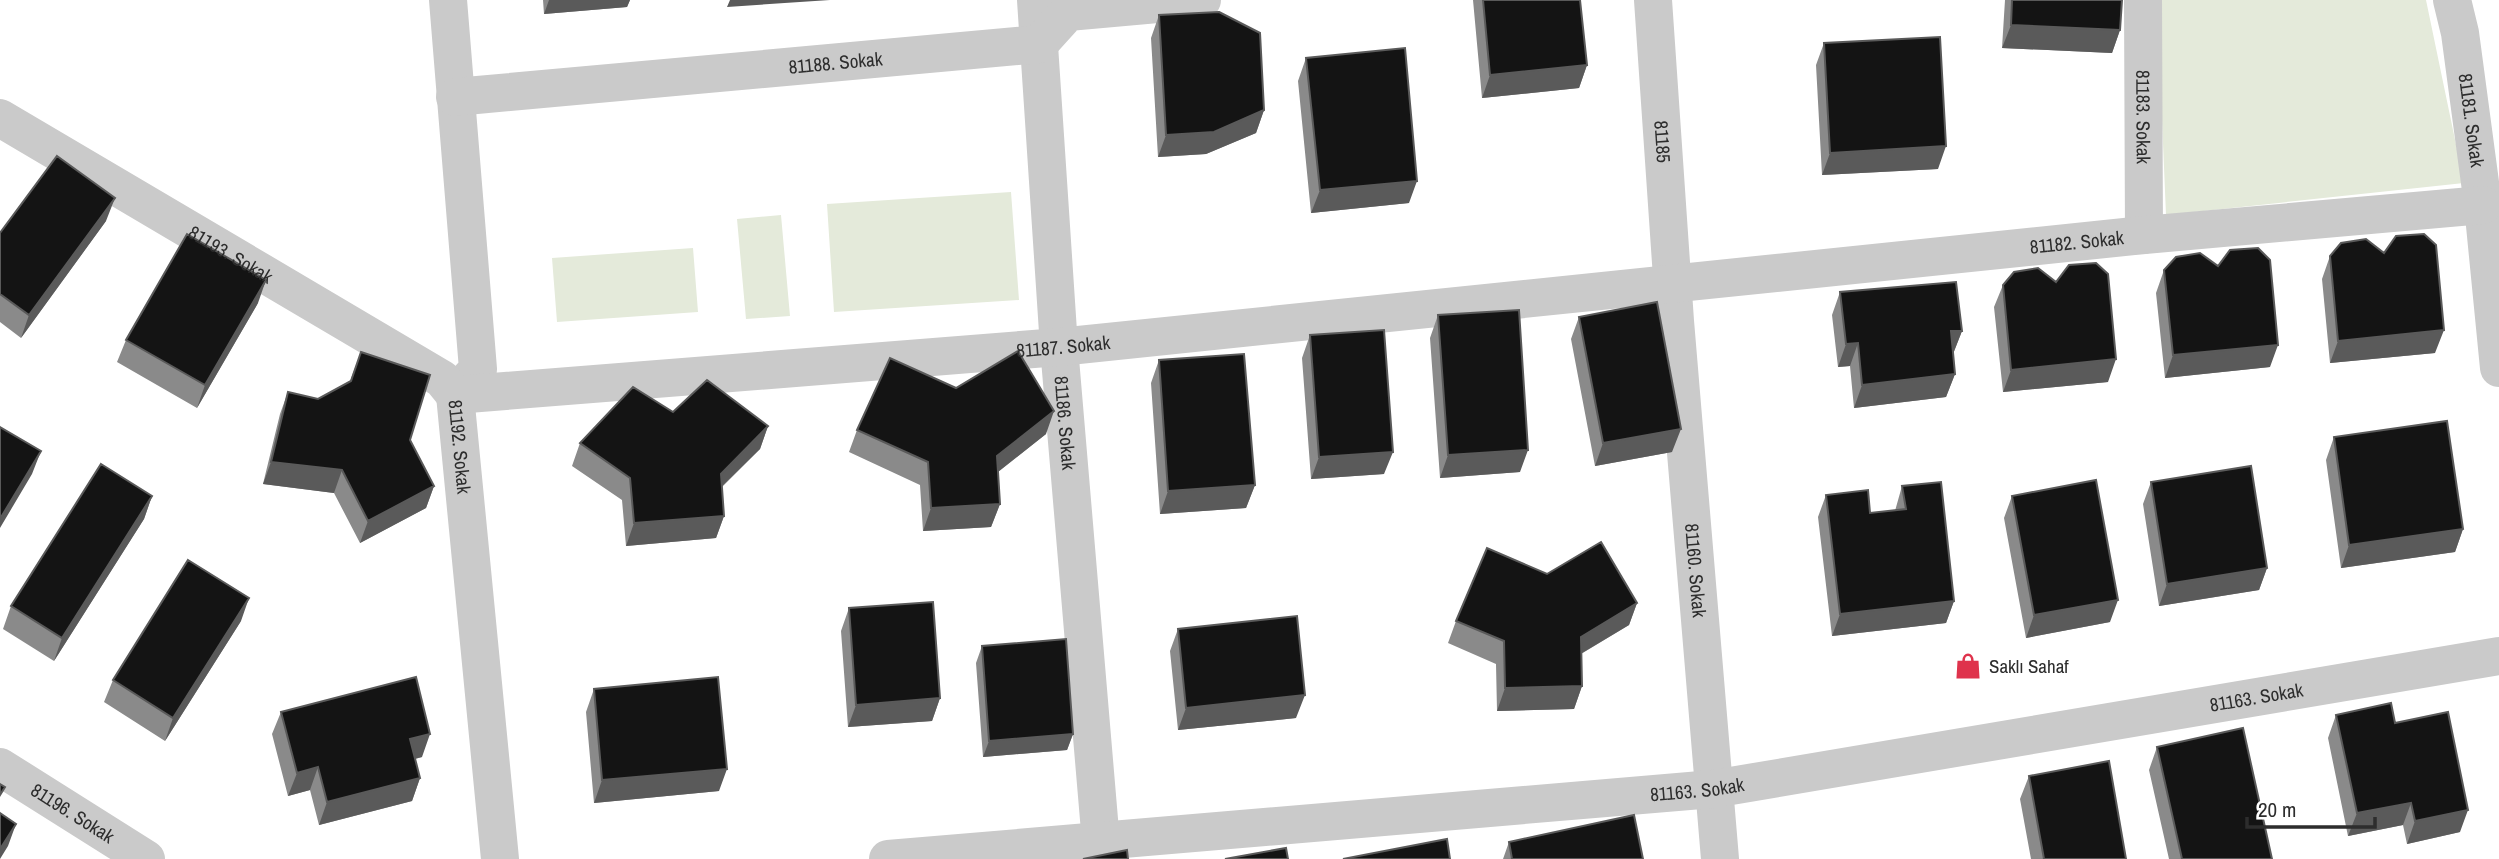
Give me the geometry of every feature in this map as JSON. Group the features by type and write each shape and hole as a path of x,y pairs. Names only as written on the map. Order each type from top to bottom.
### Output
{"street":[{"name":"81192. Sokak","path":"448,0 478,369 455,396 500,859"},
{"name":"81186. Sokak","path":"1036,0 1059,347 1101,843"},
{"path":"1039,44 1068,12 1202,0"},
{"name":"81185","path":"1653,0 1672,282"},
{"name":"81183. Sokak","path":"2143,0 2144,235"},
{"name":"81181. Sokak","path":"2452,0 2460,33 2483,205 2499,368"},
{"name":"81188. Sokak","path":"455,97 1039,44"},
{"name":"81193. Sokak","path":"0,118 442,379 455,396"},
{"name":"81182. Sokak","path":"1672,282 2144,235 2483,205"},
{"name":"81187. Sokak","path":"455,396 1059,347 1672,282"},
{"name":"81160. Sokak","path":"1672,282 1720,859"},
{"name":"81163. Sokak","path":"888,859 1713,789 2499,656"},
{"name":"81196. Sokak","path":"0,767 146,859"}],"green space":[{"path":"2157,0 2426,0 2464,183 2166,215"},
{"path":"1011,192 1019,300 834,312 827,204"},
{"path":"781,215 790,316 746,319 737,219"},
{"path":"693,248 698,312 557,322 552,258"}],"building":[{"path":"1483,0 1580,0 1587,65 1490,75"},
{"path":"2012,0 2122,0 2120,30 2011,25"},
{"path":"1219,12 1260,33 1264,110 1214,132 1166,135 1159,15"},
{"path":"1940,37 1946,146 1830,153 1824,43"},
{"path":"1405,48 1417,181 1320,190 1306,58"},
{"path":"57,156 115,198 29,315 0,294 0,233"},
{"path":"187,234 266,280 205,385 126,340"},
{"path":"2424,234 2436,245 2444,330 2338,341 2330,256 2341,243 2366,239 2384,253 2396,236"},
{"path":"2258,248 2270,260 2278,345 2173,355 2164,270 2176,257 2200,253 2218,266 2230,250"},
{"path":"2096,263 2108,274 2116,359 2011,370 2003,285 2014,272 2038,268 2056,282 2069,265"},
{"path":"1956,282 1962,331 1951,331 1955,374 1862,385 1858,343 1846,344 1840,292"},
{"path":"1657,302 1681,429 1603,443 1579,317"},
{"path":"1519,310 1528,450 1448,455 1438,315"},
{"path":"1384,330 1393,452 1319,457 1310,335"},
{"path":"1018,351 1054,411 997,456 1000,504 931,508 928,462 857,430 890,358 956,388"},
{"path":"361,352 430,375 410,440 434,486 368,521 342,470 271,462 288,392 318,399 351,381"},
{"path":"1244,354 1255,485 1168,491 1159,360"},
{"path":"707,380 768,426 721,474 724,516 634,523 630,478 580,443 633,387 673,412"},
{"path":"2447,421 2463,529 2349,545 2334,437"},
{"path":"0,427 41,451 0,519"},
{"path":"101,464 152,496 62,638 11,606"},
{"path":"2251,466 2267,568 2167,584 2151,482"},
{"path":"2096,480 2118,600 2034,615 2012,496"},
{"path":"1941,482 1954,601 1840,614 1826,495 1868,490 1870,513 1906,509 1902,486"},
{"path":"1601,542 1637,603 1581,637 1582,686 1505,688 1504,641 1456,621 1487,548 1547,574"},
{"path":"188,560 249,598 173,718 113,680"},
{"path":"933,602 940,698 856,705 849,608"},
{"path":"1297,616 1305,695 1186,708 1178,629"},
{"path":"1066,639 1073,734 989,741 982,646"},
{"path":"416,677 430,734 410,739 420,778 327,802 318,767 297,773 281,712"},
{"path":"718,677 727,769 602,780 594,689"},
{"path":"2391,703 2395,723 2448,712 2468,810 2415,821 2411,803 2357,813 2336,715"},
{"path":"2243,728 2272,859 2182,859 2157,747"},
{"path":"2109,761 2126,859 2044,859 2029,776"},
{"path":"0,813 16,824 0,849"},
{"path":"1634,815 1643,859 1512,859 1509,842"},
{"path":"1447,839 1450,859 1343,859"},
{"path":"1286,848 1288,859 1225,859"},
{"path":"1127,850 1128,859 1083,859"}],"place":[{"name":"Saklı Sahaf","path":"1968,666"}]}
